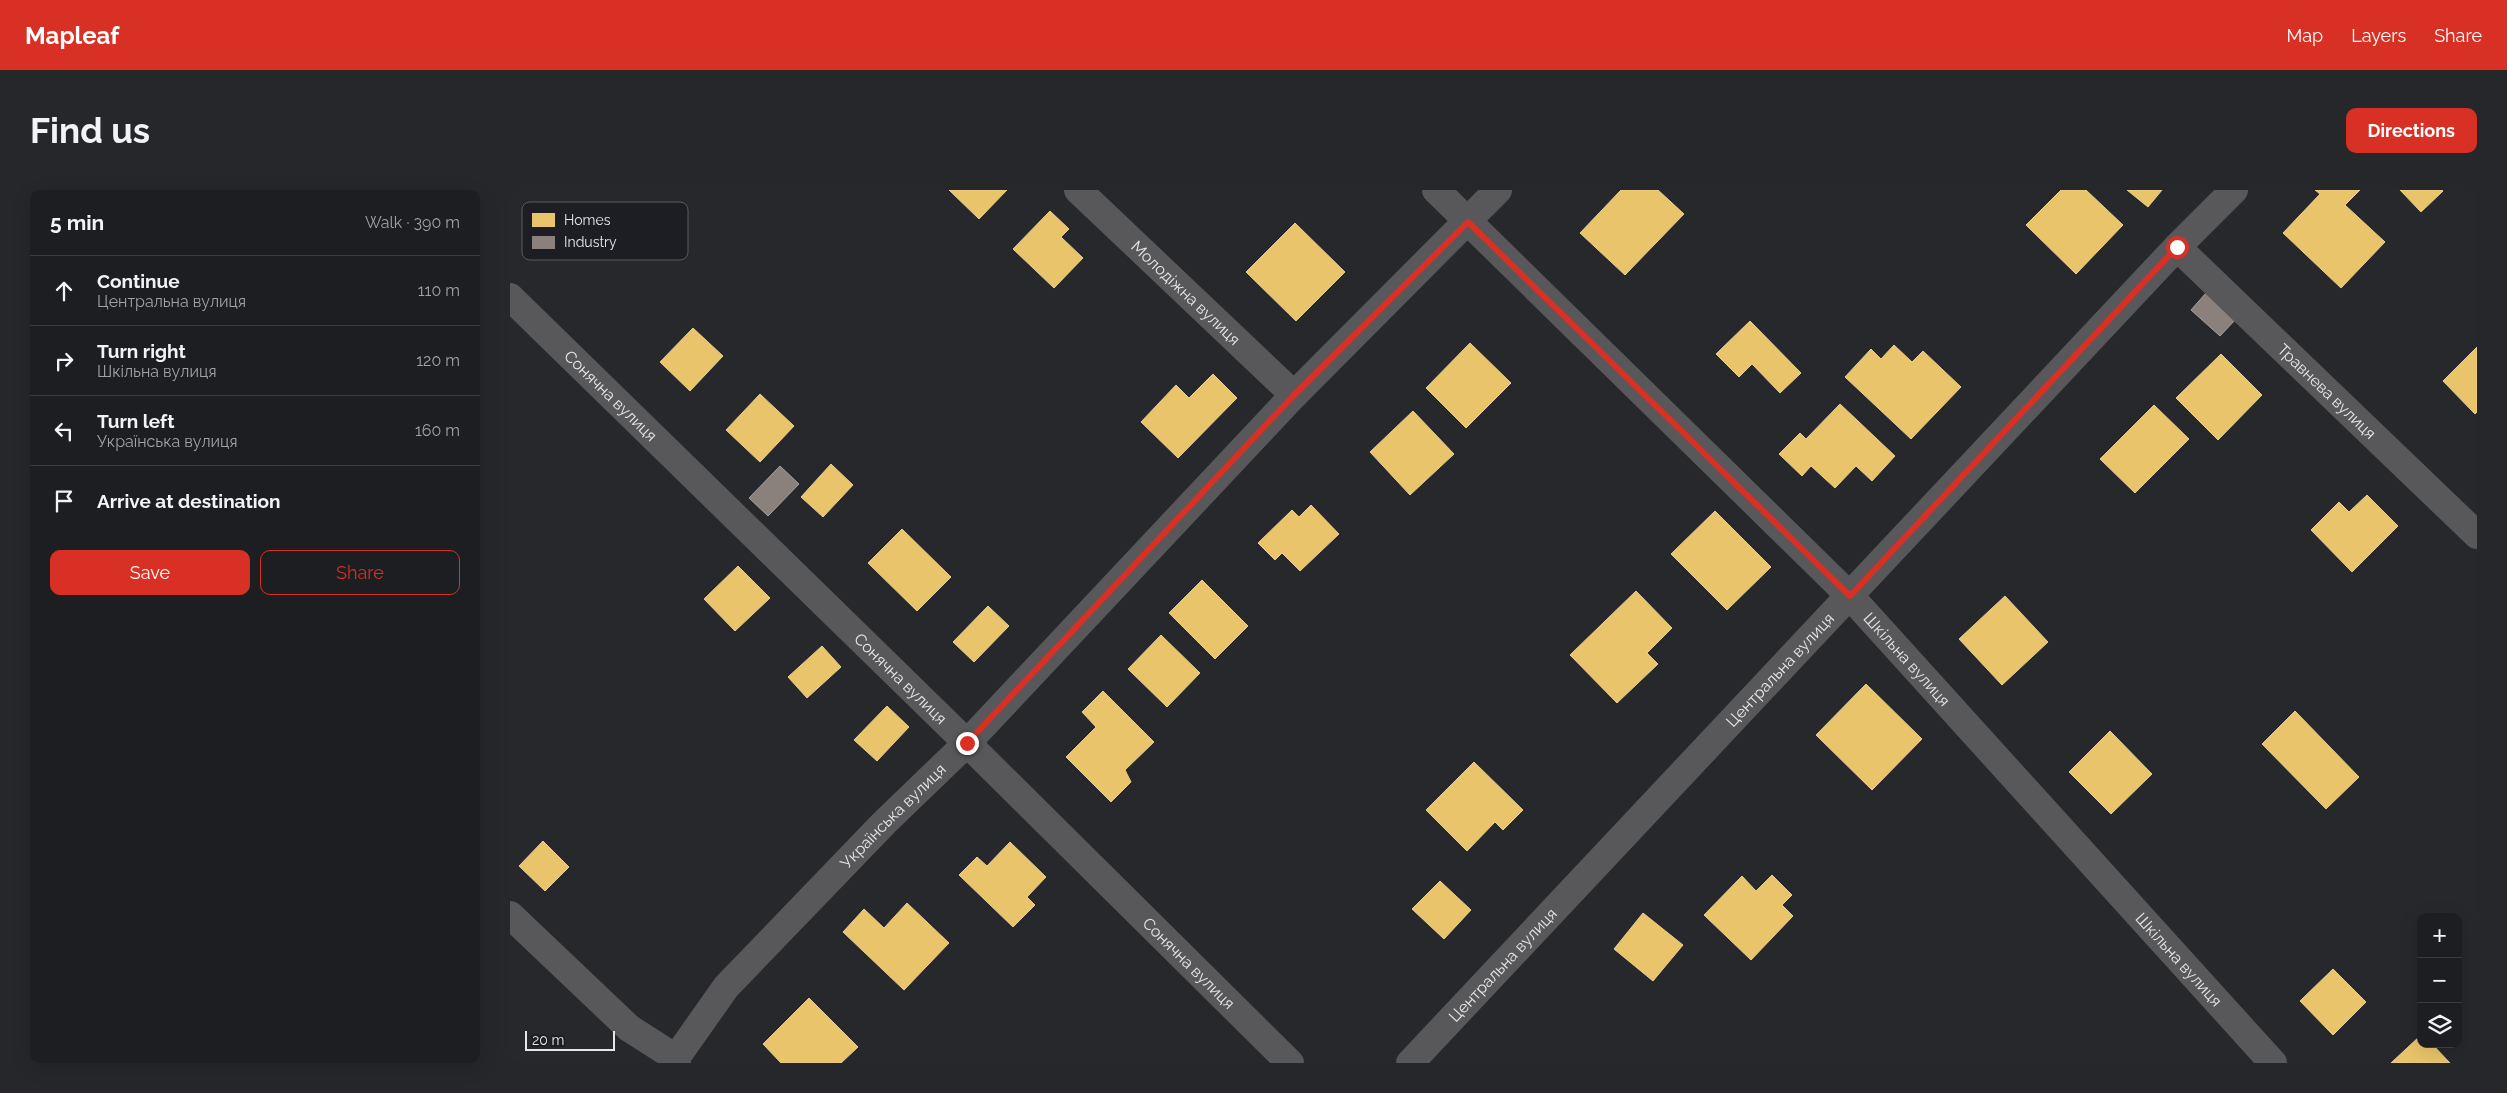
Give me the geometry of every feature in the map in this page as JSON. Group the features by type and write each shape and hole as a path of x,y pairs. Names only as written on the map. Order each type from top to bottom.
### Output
{"street":[{"name":"Молодіжна вулиця","path":"1078,190 1294,395"},
{"name":"Шкільна вулиця","path":"1436,190 1850,596 2273,1063"},
{"name":"Українська вулиця","path":"677,1060 726,987 884,823 967,743 1294,395 1498,190"},
{"name":"Центральна вулиця","path":"1410,1063 2177,247 2234,190"},
{"name":"Травнева вулиця","path":"2177,247 2477,535"},
{"name":"Сонячна вулиця","path":"510,297 967,743 1290,1063"},
{"path":"510,915 629,1028 677,1060"}],"building: Homes":[{"path":"949,190 1007,190 979,219"},
{"path":"1621,190 1658,190 1684,214 1625,275 1580,233"},
{"path":"2061,190 2086,190 2123,225 2076,274 2026,225"},
{"path":"2127,190 2162,190 2148,207"},
{"path":"2315,190 2360,190 2345,205 2385,242 2341,288 2283,233 2320,194"},
{"path":"2400,190 2442,190 2443,191 2421,212"},
{"path":"1050,211 1069,229 1061,237 1083,258 1054,288 1013,249"},
{"path":"1295,223 1345,272 1296,321 1246,272"},
{"path":"1750,321 1801,373 1780,393 1752,364 1739,377 1716,354"},
{"path":"693,328 723,356 690,391 660,362"},
{"path":"1470,343 1511,383 1466,428 1426,388"},
{"path":"1894,345 1912,362 1923,351 1961,387 1911,439 1845,377 1871,349 1881,359"},
{"path":"2477,347 2477,412 2475,414 2443,381"},
{"path":"2221,354 2262,395 2218,440 2176,398"},
{"path":"1213,374 1237,398 1178,458 1141,422 1176,385 1189,398"},
{"path":"760,394 794,426 760,462 726,430"},
{"path":"1840,404 1895,456 1872,481 1856,466 1835,488 1811,466 1802,476 1779,454 1800,433 1806,439"},
{"path":"2154,405 2189,439 2135,493 2100,459"},
{"path":"1413,411 1454,454 1410,495 1370,452"},
{"path":"831,464 853,485 823,517 801,497"},
{"path":"2367,495 2398,526 2352,572 2311,530 2339,502 2349,512"},
{"path":"1311,505 1339,534 1300,571 1282,553 1275,560 1258,543 1292,510 1299,517"},
{"path":"1715,511 1771,567 1727,610 1671,554"},
{"path":"902,529 951,577 917,611 868,563"},
{"path":"738,566 770,598 735,631 704,599"},
{"path":"1202,580 1248,626 1215,659 1169,613"},
{"path":"1636,591 1672,628 1647,653 1658,664 1617,703 1570,655"},
{"path":"2005,596 2048,642 2002,685 1959,639"},
{"path":"988,606 1009,626 974,662 953,642"},
{"path":"1161,635 1200,673 1167,707 1128,669"},
{"path":"822,646 841,667 807,698 788,677"},
{"path":"1866,684 1922,739 1872,790 1816,735"},
{"path":"1103,691 1154,742 1125,770 1131,782 1111,802 1066,757 1096,727 1082,712"},
{"path":"887,706 909,727 877,761 854,740"},
{"path":"2295,711 2359,777 2326,809 2262,744"},
{"path":"2110,731 2152,774 2111,814 2069,772"},
{"path":"1474,762 1523,810 1503,830 1495,822 1467,851 1426,810"},
{"path":"543,841 569,867 545,891 519,866"},
{"path":"1010,842 1046,877 1027,897 1035,905 1013,927 959,875 977,857 987,866"},
{"path":"1772,875 1792,895 1782,905 1793,916 1751,960 1704,915 1742,876 1756,891"},
{"path":"1440,881 1471,910 1444,939 1412,909"},
{"path":"907,903 949,943 904,990 843,932 864,909 884,928"},
{"path":"1643,913 1683,945 1653,981 1614,949"},
{"path":"2333,969 2366,1002 2333,1035 2300,1001"},
{"path":"809,998 858,1047 841,1063 781,1063 763,1044"},
{"path":"2417,1039 2417,1048 2436,1048 2450,1063 2391,1063"}],"building: Industry":[{"path":"2206,293 2236,319 2220,336 2191,310"},
{"path":"780,466 799,484 768,516 749,498"}],"route":[{"path":"967,743 1294,395 1468,222 1850,596 2177,247"}]}
